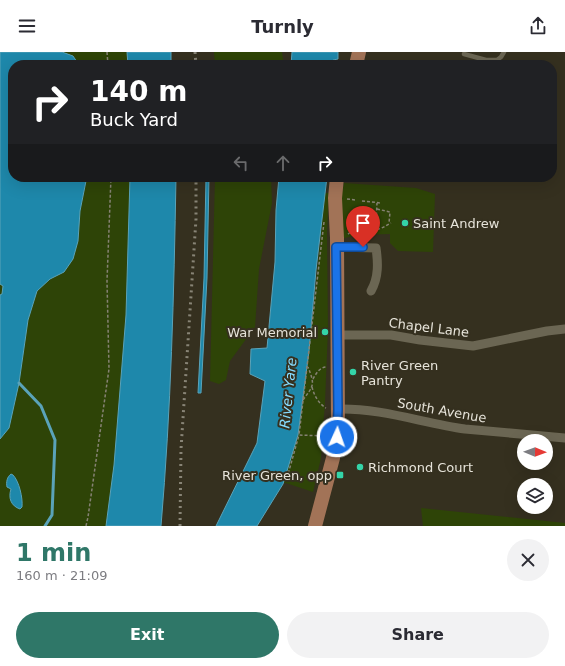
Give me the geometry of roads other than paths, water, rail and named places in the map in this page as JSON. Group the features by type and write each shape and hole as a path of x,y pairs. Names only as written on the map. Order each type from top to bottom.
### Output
{"main road":[{"path":"315,526 328,480 337,437 337,242 335,198 337,182"}],"street":[{"path":"337,242 381,248 377,275 371,291"},
{"name":"Chapel Lane","path":"337,335 391,335 473,346 547,331 565,329"},
{"name":"South Avenue","path":"338,412 362,410 465,429 565,438"}],"lane":[{"path":"494,60 501,57 504,52"},
{"path":"464,54 487,60"}],"water":[{"path":"0,52 62,52 73,56 76,60 8,60 8,182 86,182 80,211 78,241 73,259 64,272 50,279 37,291 28,320 19,383 9,428 0,439 0,295 2,294 3,286 0,284"},
{"path":"127,52 171,52 171,60 128,60"},
{"path":"292,52 338,52 338,59 333,60 291,60"},
{"path":"130,182 176,182 172,352 161,526 106,526 114,465 126,315"},
{"path":"206,182 209,182 207,278 201,393 198,393 204,278"},
{"name":"River Yare","path":"279,182 326,182 316,270 309,351 298,435 283,484 257,526 216,526 257,443 265,381 250,374 251,349 267,348 275,262 276,210"},
{"path":"11,474 17,481 20,490 22,507 20,509 12,504 10,498 11,489 7,487 7,480"}],"waterway":[{"path":"19,383 41,406 55,440 52,515 45,526"}],"railway":[{"path":"195,52 196,60"},
{"path":"180,526 181,449 196,219 196,182"}],"place":[{"name":"Saint Andrew","path":"405,223"},
{"name":"War Memorial","path":"325,332"},
{"name":"River Green Pantry","path":"353,372"},
{"name":"Richmond Court","path":"360,467"},
{"name":"River Green, opp","path":"340,475"}]}
